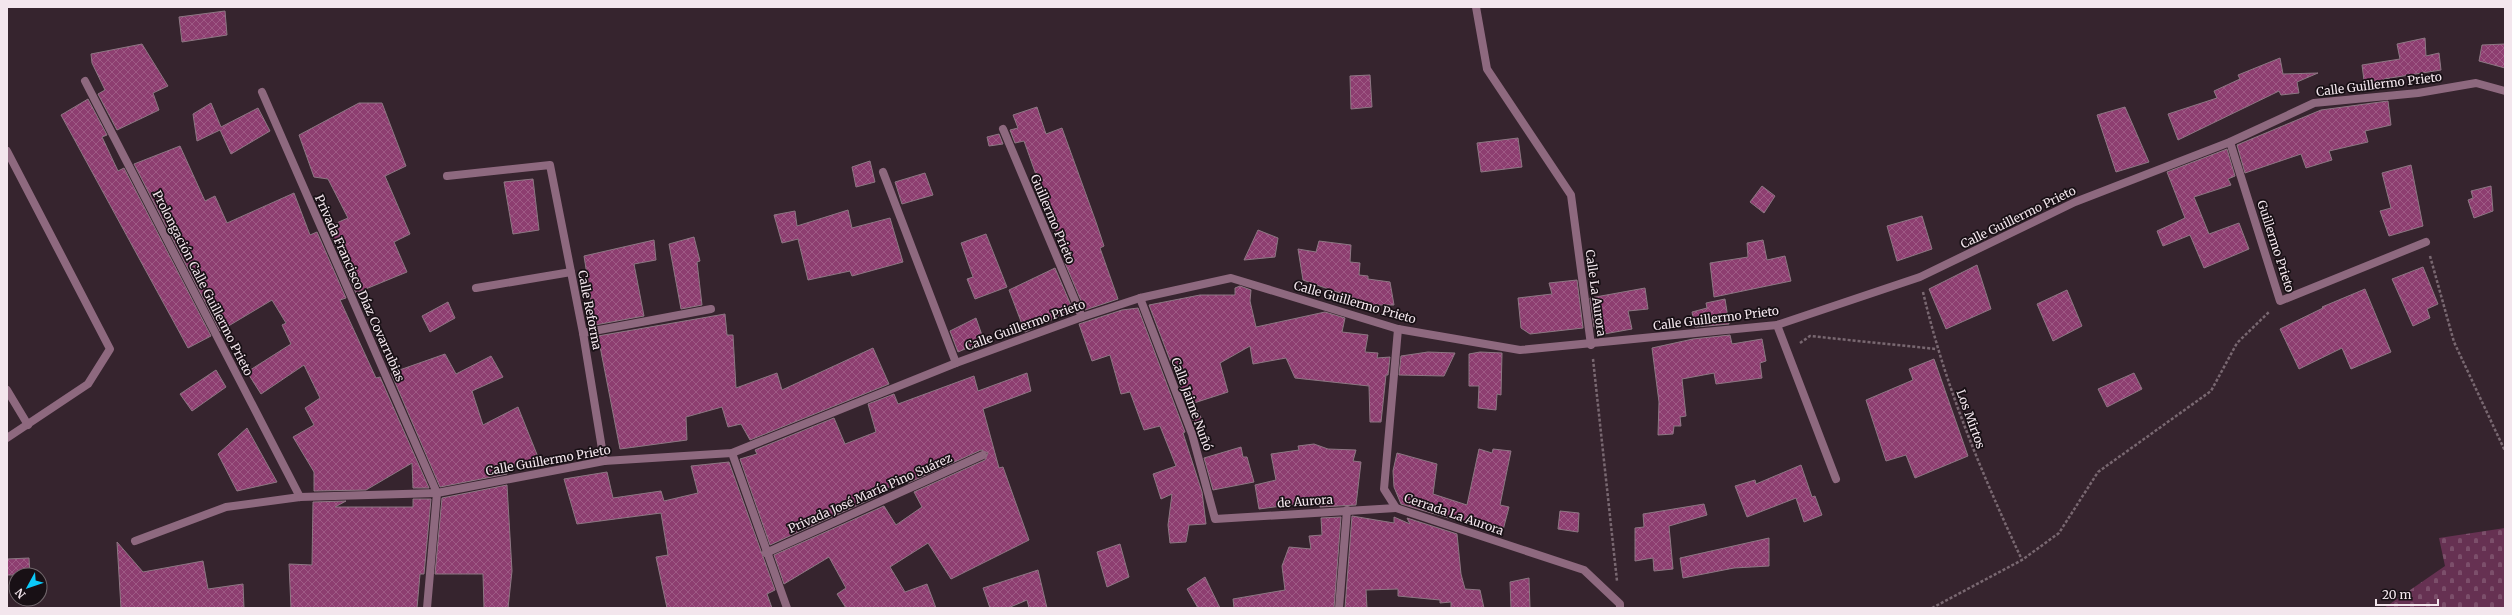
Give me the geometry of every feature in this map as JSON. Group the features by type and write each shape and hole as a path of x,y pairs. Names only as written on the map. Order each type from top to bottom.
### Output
{"street":[{"name":"Calle La Aurora","path":"1476,7 1487,69 1570,195 1591,345"},
{"name":"Prolongación Calle Guillermo Prieto","path":"85,81 300,496"},
{"name":"Calle Guillermo Prieto","path":"135,541 226,507 300,496 436,493 604,461 732,453 956,363 1082,317 1140,298 1231,278 1398,329 1520,350 1591,345 1777,325 1920,277 2074,202 2230,142 2314,103 2418,93 2476,83 2505,91"},
{"name":"Privada Francisco Díaz Covarrubias","path":"262,92 436,493"},
{"name":"Guillermo Prieto","path":"1003,129 1082,317"},
{"name":"Guillermo Prieto","path":"2230,142 2280,301 2426,242"},
{"path":"7,151 110,349 88,384 7,438"},
{"name":"Calle Reforma","path":"447,176 550,164 583,333 604,461"},
{"name":"Calle Guillermo Prieto","path":"883,172 956,363"},
{"path":"476,288 571,272"},
{"name":"Calle Jaime Nuñó","path":"1140,298 1192,434 1215,519"},
{"path":"583,333 711,309"},
{"path":"1777,325 1836,479"},
{"name":"Cerrada La Aurora","path":"1398,329 1384,489 1396,508 1584,570 1620,606"},
{"path":"7,390 28,425"},
{"path":"732,453 786,608"},
{"name":"Privada José María Pino Suárez","path":"766,552 983,455"},
{"path":"427,608 436,493"},
{"name":"de Aurora","path":"1215,519 1396,508"},
{"path":"1339,608 1346,510"}],"path":[{"path":"2426,242 2454,342 2505,450"},
{"name":"Los Mirtos","path":"1920,277 1936,349 1983,477 2022,560"},
{"path":"1932,608 2022,560 2060,533 2098,472 2211,391 2237,344 2280,301"},
{"path":"1791,363 1797,345 1810,336 1936,349"},
{"name":"Calle La Aurora","path":"1591,345 1620,606"}],"green space":[{"path":"2505,528 2505,608 2384,608 2445,566 2439,538"}],"building":[{"path":"225,11 227,35 182,42 179,17"},
{"path":"2425,38 2426,56 2439,53 2441,70 2384,79 2385,87 2365,88 2362,65 2400,59 2397,44"},
{"path":"142,44 168,86 153,93 159,110 117,130 98,94 105,90 92,63 91,54"},
{"path":"2505,44 2505,68 2479,61 2482,45"},
{"path":"2280,58 2283,74 2318,73 2297,82 2299,93 2281,95 2279,91 2178,140 2168,114 2217,98 2214,91 2240,79 2238,75"},
{"path":"1370,75 1372,107 1351,109 1350,76"},
{"path":"88,99 107,135 102,137 118,171 124,168 211,336 188,348 61,115"},
{"path":"2388,101 2391,125 2365,131 2368,142 2329,151 2332,160 2306,168 2301,154 2245,173 2237,145 2321,110"},
{"path":"211,103 221,127 258,108 270,131 231,154 220,130 197,141 193,114"},
{"path":"359,103 382,103 406,166 385,176 410,234 394,242 407,272 356,293 327,227 348,218 328,179 314,177 299,135"},
{"path":"1037,107 1046,134 1062,128 1104,246 1100,248 1118,299 1085,310 1065,263 1067,262 1024,141 1015,143 1010,130 1018,128 1013,115"},
{"path":"2125,107 2149,162 2116,172 2097,115"},
{"path":"999,134 1003,144 989,146 987,137"},
{"path":"1518,138 1522,167 1481,172 1477,143"},
{"path":"180,146 205,201 215,196 227,223 294,193 310,235 317,232 346,298 340,300 376,378 380,377 429,488 413,488 412,463 366,490 314,491 314,472 293,437 314,425 305,408 320,398 304,365 261,394 247,372 291,344 282,325 286,323 272,300 220,331 134,164"},
{"path":"2227,149 2235,176 2228,179 2231,185 2194,197 2209,234 2239,223 2249,249 2204,268 2190,235 2163,246 2157,231 2185,218 2167,172"},
{"path":"870,161 875,182 856,187 852,167"},
{"path":"2411,165 2423,226 2389,236 2380,211 2391,208 2382,173"},
{"path":"925,173 933,195 902,204 895,182"},
{"path":"533,179 539,230 513,234 504,182"},
{"path":"1762,186 1775,196 1764,213 1750,202"},
{"path":"2491,186 2493,211 2474,218 2468,200 2473,198 2471,191"},
{"path":"848,210 852,228 890,218 903,262 852,276 850,271 808,280 798,239 782,243 774,215 795,211 797,226"},
{"path":"1922,216 1932,249 1897,261 1887,226"},
{"path":"1258,230 1278,238 1275,257 1244,260"},
{"path":"986,234 1007,287 975,299 967,279 973,277 961,243"},
{"path":"694,237 700,261 697,262 702,305 681,309 669,244"},
{"path":"654,240 656,260 634,264 644,316 595,325 584,256"},
{"path":"1763,240 1767,260 1785,256 1791,281 1714,297 1710,263 1748,257 1747,243"},
{"path":"1319,241 1351,245 1350,262 1360,263 1359,275 1368,276 1368,279 1390,282 1394,305 1379,305 1379,307 1303,280 1298,249 1316,252"},
{"path":"1977,265 1991,309 1946,329 1929,289"},
{"path":"2423,267 2438,304 2427,309 2430,318 2413,326 2392,279"},
{"path":"1055,268 1073,310 1025,332 1009,290"},
{"path":"1577,280 1583,328 1530,334 1521,328 1518,298 1552,294 1549,283"},
{"path":"1240,286 1251,290 1250,301 1256,327 1325,312 1345,318 1342,332 1368,335 1365,352 1378,353 1377,358 1390,357 1388,375 1386,375 1381,422 1370,422 1369,386 1295,378 1286,358 1253,364 1250,346 1220,363 1228,392 1194,403 1204,424 1196,428 1149,305 1200,295 1235,295 1235,288"},
{"path":"1645,288 1648,309 1628,311 1632,329 1604,334 1602,326 1594,327 1590,298"},
{"path":"2365,289 2391,352 2351,369 2342,348 2299,369 2280,329 2323,308 2322,307"},
{"path":"2067,290 2082,326 2053,341 2037,304"},
{"path":"1725,299 1729,324 1695,327 1692,312 1707,308 1706,303"},
{"path":"448,302 455,318 430,332 422,316"},
{"path":"1138,308 1185,432 1183,433 1202,492 1206,524 1189,525 1186,542 1170,543 1168,525 1172,494 1161,499 1153,474 1176,466 1160,426 1144,430 1130,392 1121,394 1110,355 1092,361 1079,324 1122,310"},
{"path":"725,314 727,335 733,335 736,388 777,373 782,390 873,348 889,384 750,440 741,424 728,427 722,407 686,417 687,440 620,449 598,336"},
{"path":"976,318 984,341 958,352 950,331"},
{"path":"1730,335 1732,344 1762,339 1766,361 1760,363 1762,378 1716,384 1714,373 1682,379 1686,416 1680,417 1681,426 1674,426 1673,434 1658,435 1659,402 1652,348 1693,339"},
{"path":"1428,352 1455,353 1444,376 1399,375 1401,356"},
{"path":"1480,352 1502,353 1501,395 1497,394 1496,410 1478,408 1479,386 1469,386 1469,354"},
{"path":"445,354 456,374 491,356 503,377 472,391 483,425 518,407 540,462 506,468 507,474 440,487 391,373"},
{"path":"1934,359 1968,456 1915,478 1906,455 1886,461 1866,400 1913,380 1909,369"},
{"path":"216,370 226,387 192,411 180,394"},
{"path":"1027,373 1031,391 983,409 999,468 1003,467 1029,540 951,579 928,543 890,567 905,592 927,584 936,608 846,608 837,594 846,588 829,557 784,584 774,555 884,506 896,525 922,507 914,492 985,460 988,453 981,450 908,483 907,481 877,493 878,496 770,545 740,459 757,454 755,450 834,418 845,444 876,432 868,404 894,394 898,404 974,376 978,391"},
{"path":"2134,373 2142,389 2107,407 2098,389"},
{"path":"247,428 277,482 237,491 218,454"},
{"path":"1314,444 1328,449 1356,450 1353,461 1361,462 1356,505 1320,507 1320,501 1259,509 1255,485 1276,480 1271,454 1299,450 1298,446"},
{"path":"1241,447 1243,457 1247,457 1254,482 1213,490 1204,458"},
{"path":"1479,449 1492,453 1493,449 1511,451 1500,505 1509,507 1502,534 1401,504 1394,487 1393,471 1397,453 1437,464 1433,494 1467,505"},
{"path":"729,462 775,590 767,594 772,608 667,608 656,557 668,555 661,513 577,524 564,479 607,472 613,498 661,491 664,501 698,493 691,466"},
{"path":"1801,465 1812,497 1815,496 1822,515 1804,522 1796,498 1747,517 1735,486 1755,480 1756,484"},
{"path":"507,485 512,571 508,608 484,608 483,574 435,574 442,498"},
{"path":"413,499 431,499 424,574 420,574 417,608 291,608 289,564 312,565 313,502 346,501 335,507 413,507"},
{"path":"1704,504 1707,515 1669,526 1673,569 1654,571 1653,558 1635,561 1635,528 1644,527 1643,514"},
{"path":"1560,511 1579,513 1578,532 1558,529"},
{"path":"1352,516 1394,523 1394,517 1410,524 1407,518 1457,534 1461,574 1465,589 1480,590 1484,608 1451,608 1451,602 1440,603 1440,600 1398,596 1398,589 1366,590 1367,608 1345,608"},
{"path":"1341,517 1334,608 1234,608 1233,599 1285,590 1282,566 1289,547 1311,549 1309,536 1322,535 1321,518"},
{"path":"1769,538 1769,566 1734,568 1683,578 1680,558"},
{"path":"117,542 143,572 203,561 208,589 243,584 244,608 121,608"},
{"path":"1120,544 1129,577 1107,587 1097,552"},
{"path":"29,558 30,567 8,567 7,575 7,559"},
{"path":"1038,570 1047,608 1029,608 1027,600 1008,608 990,608 983,588"},
{"path":"1205,577 1220,608 1198,608 1187,589"},
{"path":"1529,578 1530,608 1511,608 1510,582"}]}
